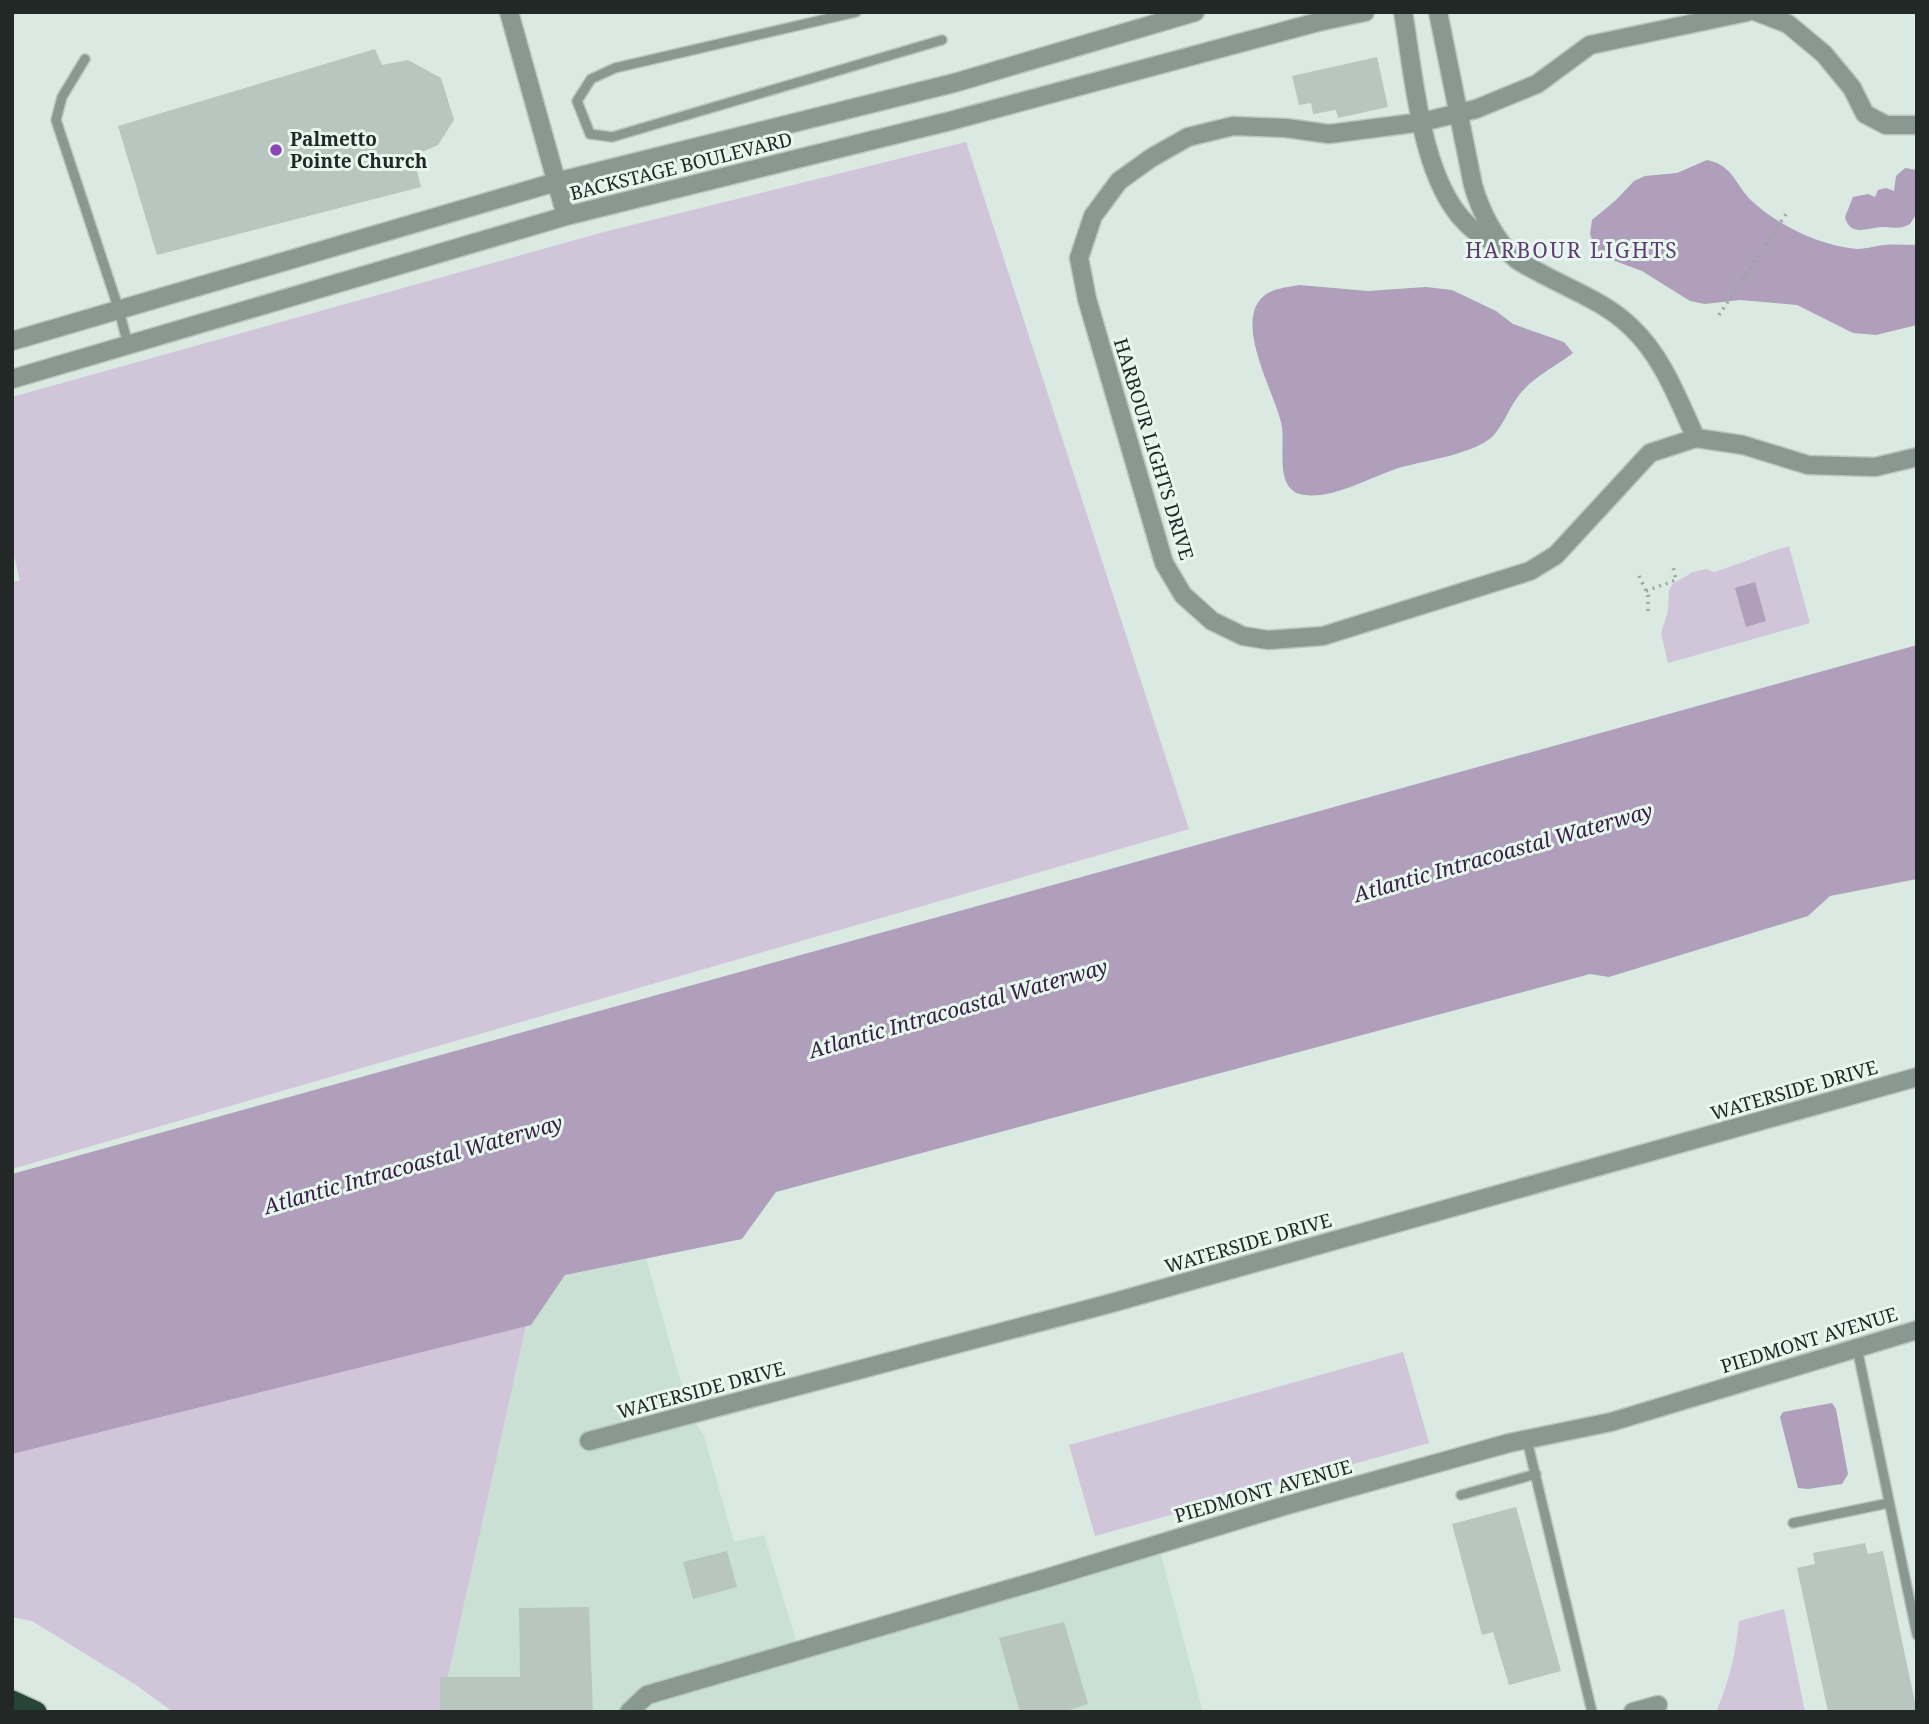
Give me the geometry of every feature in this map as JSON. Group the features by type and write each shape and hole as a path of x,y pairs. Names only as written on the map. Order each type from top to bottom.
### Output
{"highway":[{"path":"12,1701 36,1712"}],"street":[{"path":"509,12 566,216"},
{"name":"BACKSTAGE BOULEVARD","path":"12,341 556,182 954,83 1195,12"},
{"name":"BACKSTAGE BOULEVARD","path":"12,379 566,216 950,121 1304,25 1365,12"},
{"path":"1403,12 1426,146 1454,211 1479,234 1506,248"},
{"path":"1438,12 1479,204 1506,248 1517,260 1594,300 1632,328 1660,361 1696,438"},
{"name":"HARBOUR LIGHTS DRIVE","path":"1747,12 1590,45 1537,84 1476,109 1422,122 1329,134 1286,128 1233,126 1188,137 1151,158 1119,181 1093,216 1079,258 1087,299 1164,563 1183,595 1213,621 1242,636 1268,640 1323,636 1530,571 1556,555 1650,453 1696,438 1743,445 1808,465 1875,467 1917,457"},
{"path":"1757,12 1788,24 1824,54 1852,89 1865,114 1886,125 1916,125"},
{"name":"WATERSIDE DRIVE","path":"589,1441 1108,1304 1917,1077"},
{"name":"PIEDMONT AVENUE","path":"629,1712 647,1695 1284,1506 1527,1440 1611,1422 1917,1330"},
{"path":"1633,1712 1658,1705"}],"lane":[{"path":"856,12 615,68 591,79 577,101 590,134 612,137 942,40"},
{"path":"85,59 62,97 56,120 128,345"},
{"path":"1857,1348 1917,1636"},
{"path":"1527,1440 1592,1712"},
{"path":"1461,1494 1536,1474"},
{"path":"1793,1523 1889,1503"}],"path":[{"path":"1719,314 1788,211"},
{"path":"1646,591 1676,581 1673,567"},
{"path":"1639,576 1649,601 1648,614"}],"shaded area":[{"path":"966,142 1189,829 12,1169 12,581 20,581 12,547 12,397 604,232"},
{"path":"1789,546 1810,623 1668,663 1661,633 1668,611 1669,590 1673,584 1693,572 1706,569 1714,572"},
{"path":"646,1258 690,1415 704,1436 734,1542 764,1535 799,1650 1158,1544 1203,1712 440,1712 529,1313 565,1275"},
{"path":"529,1313 440,1712 173,1712 136,1685 32,1621 12,1617 12,1447"},
{"path":"1403,1352 1429,1443 1095,1536 1069,1445"},
{"path":"1784,1609 1805,1712 1716,1712 1731,1667 1739,1621"}],"water":[{"path":"1707,160 1729,172 1747,196 1763,211 1788,227 1815,239 1857,249 1917,245 1917,325 1876,335 1853,333 1797,305 1740,300 1705,304 1690,301 1642,271 1604,257 1595,248 1590,234 1592,220 1634,181 1645,176 1677,173"},
{"path":"1905,168 1917,170 1917,213 1910,224 1900,228 1860,230 1851,227 1845,217 1853,197 1868,194 1875,197 1878,190 1886,188 1894,191 1896,176"},
{"path":"1299,285 1368,291 1426,287 1452,290 1496,311 1513,324 1564,342 1573,353 1525,388 1497,431 1485,442 1463,452 1402,467 1338,491 1300,494 1292,490 1284,475 1282,427 1258,357 1253,320 1257,304 1268,293"},
{"path":"1755,582 1766,621 1746,627 1735,588"},
{"name":"Atlantic Intracoastal Waterway","path":"1917,645 1917,879 1830,896 1808,916 1609,977 1590,974 776,1192 742,1239 565,1275 531,1325 12,1454 12,1174"},
{"path":"1832,1403 1836,1409 1848,1474 1842,1484 1798,1488 1780,1417 1783,1412"}],"building":[{"name":"Palmetto Pointe Church","path":"375,49 382,65 408,60 441,78 454,120 438,145 413,156 421,187 157,255 118,126"},
{"path":"1377,57 1388,107 1338,118 1336,110 1313,114 1311,103 1299,105 1292,76"},
{"path":"1516,1507 1561,1671 1509,1685 1493,1632 1482,1635 1452,1524"},
{"path":"1865,1543 1868,1554 1883,1551 1917,1712 1828,1712 1797,1568 1815,1564 1813,1553"},
{"path":"727,1551 737,1587 693,1599 683,1562"},
{"path":"589,1607 593,1712 440,1712 440,1677 520,1677 519,1608"},
{"path":"1064,1622 1088,1704 1063,1712 1020,1712 999,1638"}],"place":[{"name":"Palmetto Pointe Church","path":"276,150"}],"district":[{"name":"HARBOUR LIGHTS","path":"1572,250"}]}
